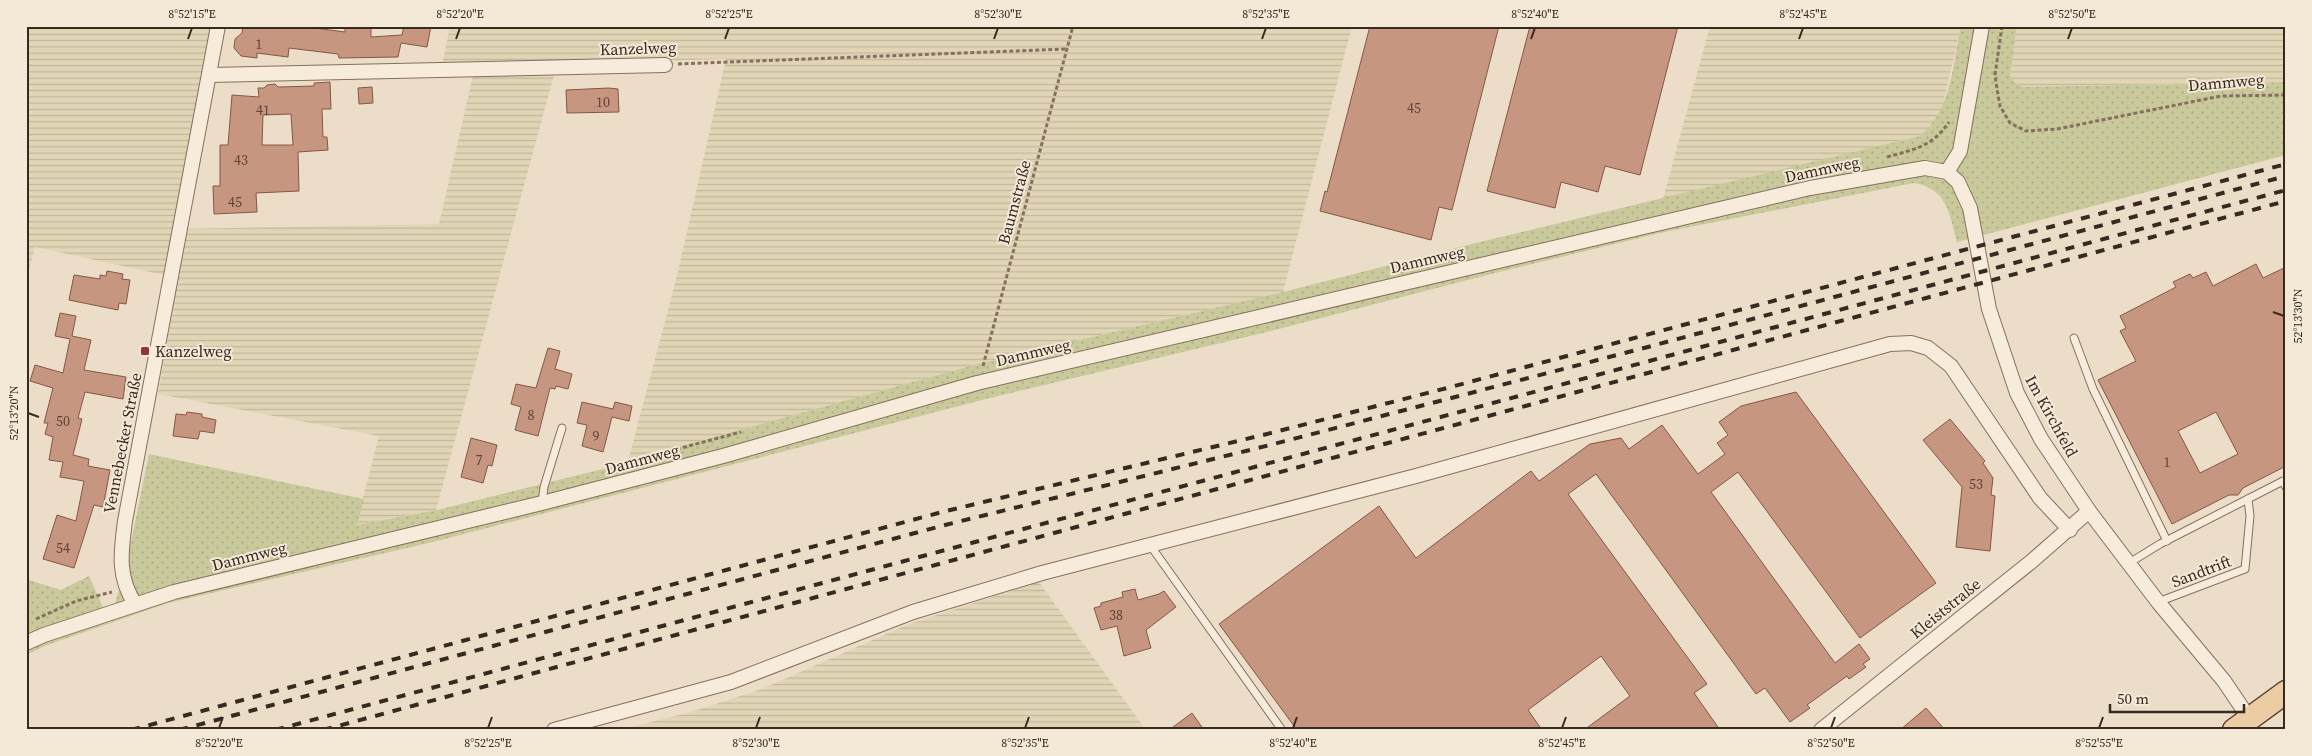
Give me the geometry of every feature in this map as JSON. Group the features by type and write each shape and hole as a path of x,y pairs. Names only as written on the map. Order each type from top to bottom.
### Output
{"main road":[{"path":"2242,724 2286,692"}],"street":[{"name":"Vennebecker Straße","path":"135,604 125,589 121,557 125,521 218,26"},
{"path":"1947,172 1960,151 1982,26"},
{"name":"Kanzelweg","path":"209,75 665,65"},
{"name":"Dammweg","path":"135,604 174,592 542,503 723,456 977,384 1810,188 1903,170 1925,168 1947,172"},
{"name":"Im Kirchfeld","path":"1947,172 1958,182 1970,208 1989,309 2017,393 2041,439 2089,511 2158,602 2224,681 2242,724"},
{"path":"554,730 731,682 913,612 1042,573 1416,476 1890,344 1911,343 1928,348 1951,366 2040,498 2070,530"},
{"name":"Kleiststraße","path":"1821,730 2070,530 2089,511"},
{"path":"26,643 135,604"}],"lane":[{"path":"2074,338 2093,388 2167,540"},
{"path":"542,503 544,487 562,428"},
{"path":"2129,562 2167,540 2283,481 2286,488"},
{"name":"Sandtrift","path":"2158,602 2245,569 2250,516 2248,499"},
{"path":"1149,544 1282,730"}],"path":[{"name":"Baumstraße","path":"977,384 1073,26"},
{"name":"Dammweg","path":"2002,26 1995,81 2000,106 2010,123 2026,131 2057,129 2221,96 2286,95"},
{"name":"Kanzelweg","path":"665,65 1067,49"},
{"path":"1878,160 1922,148 1939,136 1950,121"}],"shaded area":[{"path":"26,26 213,26 177,229 439,224 475,67 441,70 450,26 1352,26 1283,292 974,365 628,461 677,276 726,59 557,64 436,510 356,525 379,436 158,394 178,278 35,247 26,280"},
{"path":"1710,26 1961,26 1938,118 1920,136 1663,199"},
{"path":"2017,26 2286,26 2286,82 2023,87 2012,81 2010,75"},
{"path":"1039,582 1146,730 619,730 691,712 762,689 909,624"}],"green space":[{"path":"1961,26 2017,26 2010,75 2013,81 2023,87 2286,82 2286,155 1957,242 1949,213 1940,197 1925,186 1914,183 1664,232 1487,275 1271,331 986,399 437,541 168,603 47,645 26,655 26,579 61,590 89,576 110,623 129,552 149,454 364,499 357,525 437,510 623,464 628,461 974,365 1283,292 1480,242 1920,136 1938,114 1944,100 1953,71"}],"building":[{"path":"243,26 299,26 345,32 345,26 371,26 371,37 402,35 404,26 431,26 427,47 401,43 398,57 339,58 338,54 289,48 288,57 257,53 257,58 241,56 234,48 235,39 242,33"},
{"path":"1370,26 1499,26 1452,210 1439,207 1431,240 1320,211 1325,191 1327,192"},
{"path":"1530,26 1678,26 1640,175 1605,166 1598,192 1561,182 1555,208 1487,191"},
{"path":"330,82 331,109 322,109 323,137 327,137 328,150 298,152 299,191 256,193 257,212 214,214 213,186 220,186 220,145 228,145 232,95 259,97 258,88 264,88 267,85 275,84 278,87 314,86 314,83","holes":["291,114 293,145 262,145 263,115"]},
{"path":"372,87 373,103 359,104 358,88"},
{"path":"618,89 619,112 567,113 566,90"},
{"path":"2256,264 2263,278 2286,267 2286,466 2243,488 2238,495 2229,495 2172,524 2098,380 2136,361 2120,331 2126,328 2120,316 2176,287 2173,282 2190,274 2193,278 2206,272 2213,286","holes":["2216,412 2238,454 2200,473 2178,431"]},
{"path":"107,271 123,274 122,279 130,280 126,304 119,303 118,310 69,300 74,275 100,279 100,275 106,276"},
{"path":"60,313 76,316 72,336 91,340 84,370 126,377 123,399 85,392 78,418 82,419 73,455 89,459 88,466 110,470 103,507 94,505 74,568 43,559 57,515 76,521 84,481 60,477 63,462 49,460 53,437 45,434 48,423 44,423 53,388 30,381 35,365 63,373 70,339 55,336"},
{"path":"548,348 560,351 555,369 572,374 568,389 556,386 555,389 550,388 538,436 515,430 521,407 511,404 516,384 536,388"},
{"path":"1796,392 1936,583 1860,638 1738,472 1711,492 1835,663 1859,644 1870,659 1863,664 1866,667 1849,679 1847,676 1807,705 1810,708 1790,722 1765,688 1756,694 1596,474 1568,494 1707,684 1694,693 1720,730 1584,730 1630,696 1601,656 1528,710 1542,730 1297,730 1219,624 1379,506 1416,558 1531,471 1539,481 1590,444 1621,438 1629,449 1662,425 1698,474 1725,454 1717,443 1728,435 1719,422 1741,406"},
{"path":"582,402 613,409 615,402 632,406 629,421 612,417 603,452 582,446 587,425 577,423"},
{"path":"187,412 202,414 202,417 216,420 214,433 200,431 198,439 173,436 176,414 186,415"},
{"path":"1950,419 1985,461 1983,463 1993,478 1991,495 1995,496 1990,551 1956,547 1962,487 1923,440"},
{"path":"471,438 497,445 492,466 488,465 483,483 461,477"},
{"path":"1135,589 1138,600 1164,591 1176,607 1146,630 1151,648 1124,656 1117,626 1101,630 1094,608 1101,606 1101,603 1123,597 1122,592"},
{"path":"1926,708 1945,730 1900,730"},
{"path":"1192,713 1204,730 1169,730"}],"railway":[{"path":"131,730 942,512 1267,434 1447,388 2286,164"},
{"path":"179,730 945,525 1270,445 1644,348 2286,176"},
{"path":"275,730 2286,190"},
{"path":"323,730 2286,201"}],"place":[{"name":"Kanzelweg","path":"145,351"}]}
